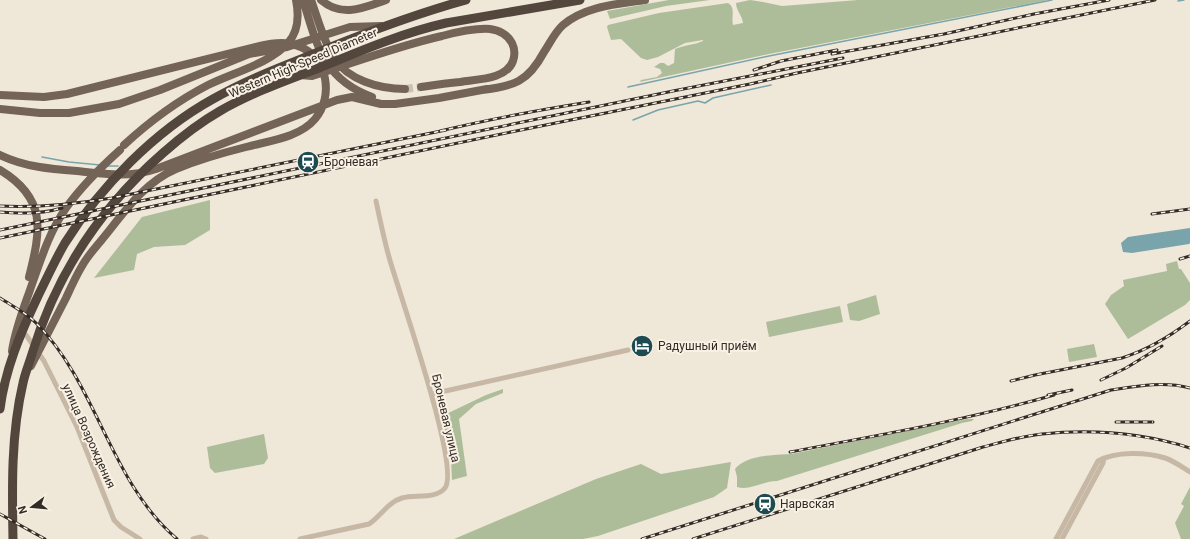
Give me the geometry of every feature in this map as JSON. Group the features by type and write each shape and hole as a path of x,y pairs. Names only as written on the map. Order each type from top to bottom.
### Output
{"highway":[{"name":"Western High-Speed Diameter","path":"0,409 10,364 30,313 53,264 65,243 86,213 121,171 140,153 175,124 230,90 285,65 388,26 466,0"},
{"name":"Western High-Speed Diameter","path":"13,539 14,442 23,382 41,325 66,271 81,246 96,225 132,182 184,134 219,111 251,95 299,75 430,26 580,0"}],"main road":[{"path":"15,334 37,269 50,237 65,209 84,185 122,147 169,108 208,85 257,63 283,49 294,35 297,26 298,16 296,0"},
{"path":"303,0 318,46 325,61 335,75 355,90 378,99 402,101 487,89"},
{"path":"311,0 327,44 334,59 341,66 365,82 388,88 405,88"},
{"path":"321,0 334,9 346,10 358,9 386,0"},
{"path":"0,155 20,163 43,168 111,175 134,174 156,169 337,100 352,97 381,104 395,104 511,85 530,74 554,35 563,25 573,18 597,9 645,0"},
{"path":"0,109 40,113 69,113 119,104 160,90 249,54 287,47 350,27 388,26"},
{"path":"299,75 312,76 410,44 468,31 491,29 500,32 512,43 514,50 512,63 509,68 499,74 484,78 421,87"},
{"path":"0,95 44,97 81,91 260,46 284,43 299,46 308,51 316,59 322,69 326,84 326,95 322,110 304,129 286,136 204,159 177,169 162,176 146,188 82,265 23,382"},
{"path":"0,170 18,184 31,199 35,209 38,229 37,249 15,334 10,364"}],"street":[{"name":"Броневая улица","path":"300,539 363,526 377,518 393,502 400,498 434,495 443,490 448,484 448,474 440,426 432,394 388,253 376,201"},
{"name":"улица Возрождения","path":"26,335 44,361 77,427 114,520 121,527 140,539"},
{"path":"432,394 628,350"},
{"path":"1056,539 1098,461 1104,458 1115,454 1155,456 1166,459 1190,472"},
{"path":"1062,539 1103,463 1104,458"},
{"path":"192,539 201,537 206,539"}],"green space":[{"path":"669,0 710,0 666,6 610,19 607,11"},
{"path":"750,0 782,6 858,0 1048,0 769,54 640,82 641,80 657,77 662,73 660,69 654,67 660,63 664,63 668,66 674,63 675,49 703,40 685,43 658,57 647,60 641,58 621,39 611,40 607,27 608,25 659,13 728,3 733,10 733,25 743,23 736,3"},
{"path":"210,200 210,230 185,245 154,247 137,254 134,270 94,278 142,217"},
{"path":"1177,261 1179,269 1181,269 1190,283 1190,300 1185,305 1128,339 1105,304 1111,295 1124,286 1123,280 1167,271 1166,264"},
{"path":"876,295 880,314 859,321 850,320 847,304"},
{"path":"840,306 843,322 769,337 766,322"},
{"path":"1094,344 1097,357 1069,362 1067,349"},
{"path":"503,389 503,393 476,404 459,419 467,476 452,480 451,458 442,416 486,395"},
{"path":"967,419 974,419 972,421 777,481 767,482 747,488 737,487 735,469 740,464 753,458 769,455 791,454"},
{"path":"264,434 268,458 264,464 215,473 210,468 207,447"},
{"path":"731,462 727,488 714,497 598,536 583,539 454,539 596,479 641,464 661,474"},
{"path":"1190,487 1190,539 1181,539 1175,523 1184,506 1181,504"}],"water":[{"path":"1190,228 1189,244 1132,253 1123,252 1121,243 1128,237"}],"waterway":[{"path":"628,87 769,56 1052,0"},
{"path":"1178,1 1184,0"},
{"path":"633,120 658,110 698,101 705,103 713,98 771,85"},
{"path":"42,157 69,162 100,165"},
{"path":"107,166 118,166"}],"tunnel":[{"path":"405,89 421,87"}],"railway":[{"path":"832,54 944,34 1034,14 1109,0"},
{"path":"0,238 1155,0"},
{"path":"754,70 781,61 837,50"},
{"path":"0,230 673,91 843,58"},
{"path":"440,131 514,115 589,102"},
{"path":"0,206 56,205 112,198 446,130"},
{"path":"0,212 31,213 62,208"},
{"path":"1152,214 1190,209"},
{"path":"1180,259 1190,256"},
{"path":"0,298 33,320 58,349 75,376 135,490 154,516 177,539"},
{"path":"1011,381 1122,358 1158,342 1190,321"},
{"path":"1101,380 1126,368 1162,346"},
{"path":"642,539 1111,390 1160,385 1190,388"},
{"path":"1048,395 1072,390"},
{"path":"790,452 956,420 1054,395"},
{"path":"1116,422 1153,422"},
{"path":"693,539 983,447 1027,436 1098,432 1154,439 1190,448"},
{"path":"0,514 45,539"}],"place":[{"name":"Броневая","path":"308,162"},
{"name":"Радушный приём","path":"642,346"},
{"name":"Нарвская","path":"765,504"}]}
